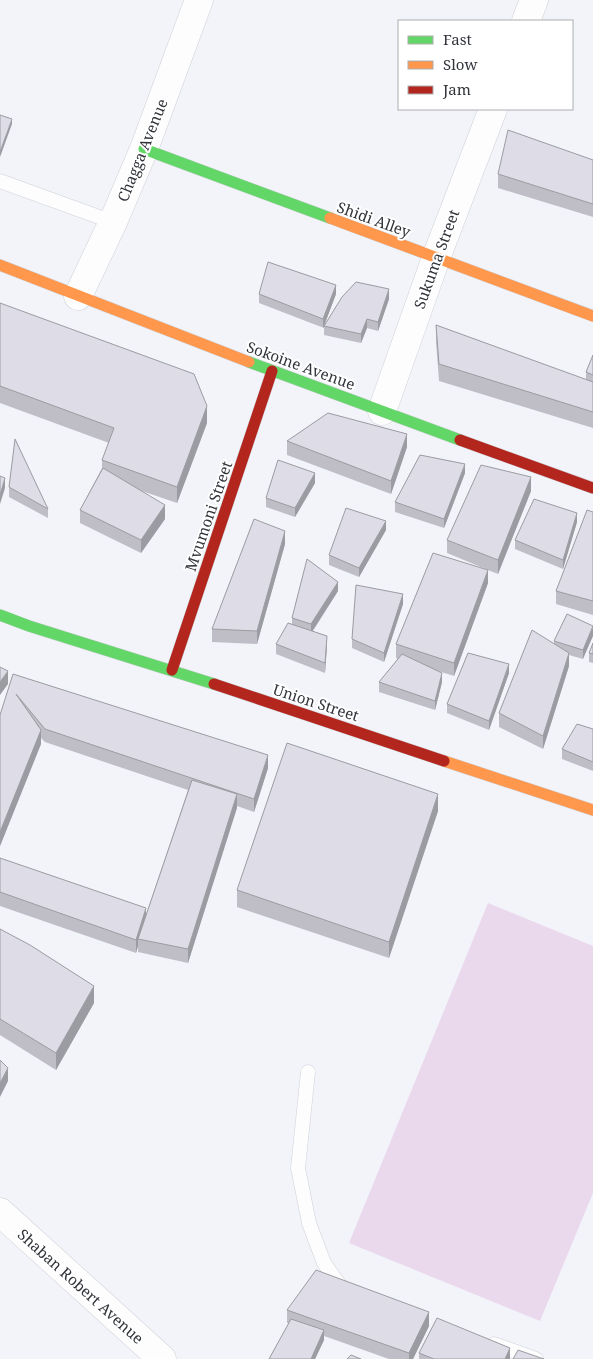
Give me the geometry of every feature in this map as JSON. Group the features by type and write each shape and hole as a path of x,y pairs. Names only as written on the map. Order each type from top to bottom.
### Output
{"street":[{"name":"Chagga Avenue","path":"78,296 113,222 144,149 199,0"},
{"path":"526,20 534,0"},
{"name":"Sukuma Street","path":"382,411 436,258 493,110"},
{"name":"Shidi Alley","path":"144,149 593,316"},
{"name":"Sokoine Avenue","path":"0,265 272,371 593,488"},
{"name":"Mvumoni Street","path":"172,670 272,371"},
{"name":"Union Street","path":"0,615 593,810"},
{"name":"Shaban Robert Avenue","path":"0,1212 162,1359"}],"lane":[{"path":"0,181 113,222"},
{"path":"308,1072 298,1168 309,1223 324,1263 341,1287 358,1295"},
{"path":"479,1339 536,1359"}],"shaded area":[{"path":"488,903 593,946 593,1193 540,1321 349,1243"}],"building":[{"path":"0,115 12,119 0,152"},
{"path":"508,130 593,160 593,204 498,174"},
{"path":"268,262 336,285 323,319 259,294"},
{"path":"356,282 389,289 378,322 367,319 361,334 324,326 342,297"},
{"path":"0,303 194,374 207,406 177,487 102,460 114,428 0,386"},
{"path":"436,325 593,382 593,412 439,364"},
{"path":"593,355 593,375 586,372"},
{"path":"328,413 407,434 391,481 287,441"},
{"path":"15,439 48,509 9,487"},
{"path":"420,455 465,464 444,519 395,502"},
{"path":"278,460 315,473 295,508 266,498"},
{"path":"481,465 531,477 498,560 447,540"},
{"path":"103,468 165,505 141,540 80,510"},
{"path":"0,476 5,478 0,495"},
{"path":"534,499 577,513 563,560 515,540"},
{"path":"346,508 386,521 359,568 329,555"},
{"path":"587,510 593,512 593,601 556,591"},
{"path":"254,519 285,531 257,631 212,629"},
{"path":"433,553 488,570 454,663 396,644"},
{"path":"307,559 338,582 311,624 292,618"},
{"path":"356,585 403,594 384,653 352,639"},
{"path":"567,614 593,626 583,650 554,641"},
{"path":"288,623 327,636 325,663 276,644"},
{"path":"532,630 569,653 543,736 499,713"},
{"path":"593,643 593,654 589,653"},
{"path":"468,653 509,664 489,721 447,704"},
{"path":"402,654 442,673 435,701 379,682"},
{"path":"0,667 8,671 0,682"},
{"path":"13,674 268,755 254,799 45,729 16,694 41,730 0,832 0,715"},
{"path":"577,724 593,729 593,762 562,749"},
{"path":"287,743 438,794 389,942 237,890"},
{"path":"192,780 237,794 188,949 138,939"},
{"path":"0,858 146,908 136,940 0,892"},
{"path":"0,929 30,945 94,986 56,1053 0,1019"},
{"path":"0,1060 8,1068 0,1083"},
{"path":"316,1270 429,1312 409,1353 287,1310"},
{"path":"437,1318 510,1348 505,1359 434,1359 419,1353"},
{"path":"291,1319 324,1330 311,1359 269,1359"},
{"path":"518,1350 544,1359 513,1359"},
{"path":"351,1355 361,1359 347,1359"}],"traffic: fast":[{"path":"144,149 330,218"},
{"path":"249,362 460,440"},
{"path":"0,615 29,626 214,684"}],"traffic: slow":[{"path":"330,218 593,316"},
{"path":"0,265 249,362"},
{"path":"444,761 593,810"}],"traffic: jam":[{"path":"172,670 272,371"},
{"path":"460,440 593,488"},
{"path":"214,684 444,761"}]}
